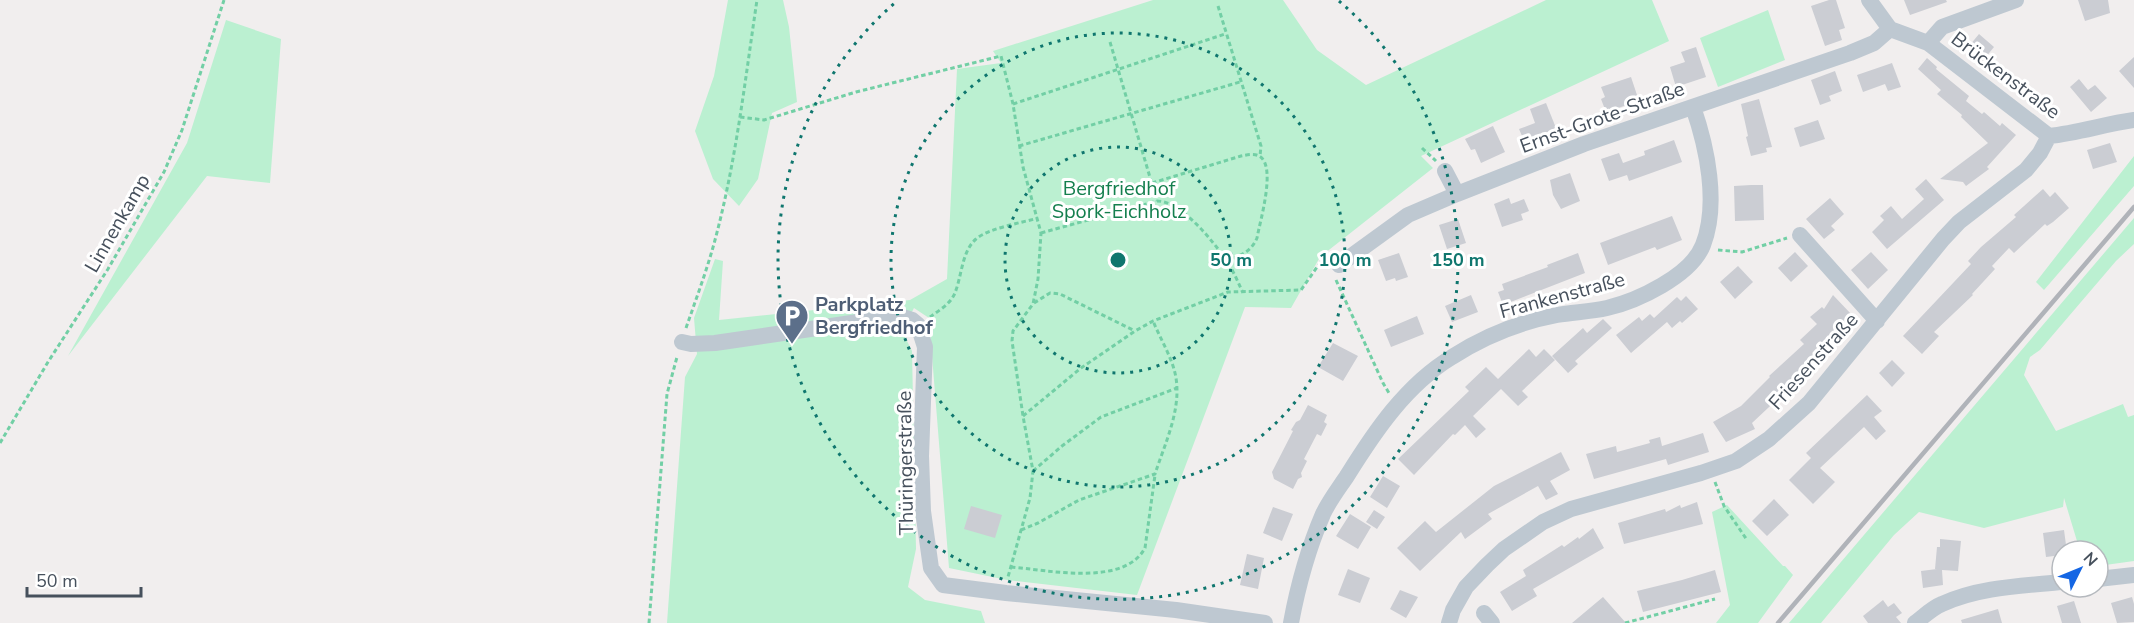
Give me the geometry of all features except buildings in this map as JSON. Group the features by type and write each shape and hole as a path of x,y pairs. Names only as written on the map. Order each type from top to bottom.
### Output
{"street":[{"path":"1869,0 1890,29"},
{"path":"1928,43 1942,27 2016,0"},
{"name":"Brückenstraße","path":"1890,29 1928,43 2049,136 2080,132 2106,124 2134,120"},
{"name":"Ernst-Grote-Straße","path":"1340,264 1408,215 1457,194 1584,144 1850,53 1874,43 1890,29"},
{"name":"Frankenstraße","path":"1291,623 1300,576 1324,513 1370,441 1400,402 1424,377 1481,340 1509,329 1555,316 1606,308 1634,300 1663,286 1693,261 1702,247 1710,204 1706,156 1693,107"},
{"name":"Friesenstraße","path":"1449,623 1453,610 1466,587 1504,549 1543,522 1570,509 1710,470 1736,460 1769,439 1809,403 1943,239 1959,222 2026,170 2040,153 2049,136"},
{"path":"1445,171 1457,194"},
{"path":"1795,236 1876,321"},
{"path":"681,342 715,343 899,316 912,320 918,325"},
{"name":"Thüringerstraße","path":"918,325 925,346 921,456 923,511 931,568 943,585 1176,610 1265,623"},
{"path":"2110,578 2134,575"},
{"path":"1915,623 1939,605 1966,594 2050,583"}],"path":[{"name":"Linnenkamp","path":"0,443 48,362 108,270 164,172 182,130 224,0"},
{"path":"649,623 667,394 681,342 714,242 740,117 757,0"},
{"path":"1218,6 1261,146 1260,156"},
{"path":"1013,104 1225,34"},
{"path":"1110,42 1157,201"},
{"path":"740,117 764,120 856,92 1001,56 1013,104 1023,167 1041,233 1038,279 1033,304"},
{"path":"1019,146 1240,82"},
{"path":"1152,183 1241,156 1252,154 1260,156 1265,161 1268,176 1257,238 1253,247 1247,252 1227,261"},
{"path":"1041,233 1157,201 1165,201 1177,207 1202,230 1227,261 1243,293"},
{"path":"918,325 949,303 954,295 969,248 975,240 984,234 1038,218"},
{"path":"1716,249 1742,252 1795,236"},
{"path":"1023,416 1081,368 1153,321 1228,292 1301,290 1322,260 1340,264 1336,279 1384,385"},
{"path":"1006,593 1030,498 1033,471 1012,341 1013,331 1033,304 1050,293 1060,294 1135,331"},
{"path":"1011,567 1101,573 1132,563 1139,558 1145,548 1155,474 1173,418 1177,388 1175,372 1153,321"},
{"path":"1033,471 1101,417 1177,388"},
{"path":"1710,470 1724,506 1747,540"},
{"path":"1021,530 1079,500 1155,474"},
{"path":"1625,623 1715,599"}],"green space":[{"path":"728,0 783,0 789,27 797,102 772,113 758,179 739,206 713,179 695,131 714,76"},
{"name":"Bergfriedhof Spork-Eichholz","path":"1153,0 1283,0 1317,50 1366,85 1546,0 1652,0 1669,41 1421,156 1433,168 1320,257 1291,308 1245,307 1137,595 1007,580 949,568 929,318 914,308 902,331 912,351 916,549 908,587 925,600 981,611 985,623 667,623 685,377 697,354 694,318 715,259 723,261 719,320 910,300 947,279 957,69 1001,63 993,51"},
{"path":"1768,10 1785,60 1718,87 1700,38"},
{"path":"226,20 281,39 270,183 207,176 68,356 187,143"},
{"path":"2134,156 2134,186 2044,290 2036,282"},
{"path":"2134,218 2134,244 2116,261 2040,350 2030,357 2024,375 2056,431 2123,404 2128,417 2134,415 2134,561 2110,564 2110,539 2076,539 2064,498 2063,507 1984,528 1919,512 1894,535 1821,623 1789,623"},
{"path":"1727,505 1793,575 1758,623 1716,623 1730,605 1712,512"}],"railway":[{"path":"1778,623 2134,207"}],"place":[{"name":"Parkplatz Bergfriedhof","path":"792,345"}]}
